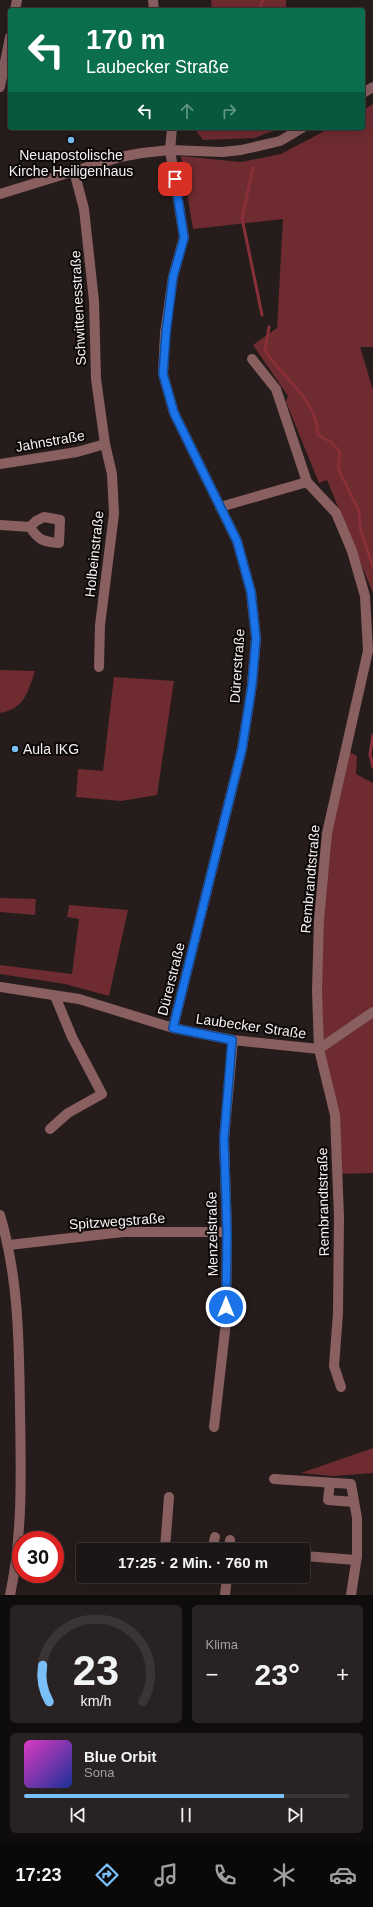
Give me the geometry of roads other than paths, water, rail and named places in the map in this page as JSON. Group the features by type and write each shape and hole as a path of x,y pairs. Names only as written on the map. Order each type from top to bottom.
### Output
{"street":[{"path":"0,87 8,47"},
{"name":"Dürerstraße","path":"172,130 170,150 184,238 173,277 166,333 163,374 174,413 237,541 251,592 256,638 252,685 242,749 173,1028"},
{"path":"0,194 120,157 142,152 170,150 222,152 241,150 280,141 299,130"},
{"name":"Schwittenesstraße","path":"74,171 84,210 94,302 96,379 105,444"},
{"path":"220,507 308,482 276,388 252,359"},
{"name":"Jahnstraße","path":"0,464 77,452 105,444"},
{"name":"Holbeinstraße","path":"99,667 100,624 114,514 112,474 105,444"},
{"name":"Rembrandtstraße","path":"308,482 336,513 352,551 365,596 368,651 327,833 319,920 317,991 319,1049 335,1115 339,1217 338,1313 334,1366 341,1387"},
{"path":"0,526 30,527"},
{"name":"Laubecker Straße","path":"0,986 79,999 173,1028 232,1040 319,1049 373,1012"},
{"path":"50,1129 68,1113 102,1094 72,1037 55,996"},
{"name":"Menzelstraße","path":"214,1427 226,1322 227,1232 224,1139 232,1040"},
{"path":"0,1215 9,1245 19,1325 21,1463 17,1553 10,1595"},
{"name":"Spitzwegstraße","path":"9,1245 123,1232 227,1232"},
{"path":"274,1479 351,1484 357,1518 356,1560 351,1595"},
{"path":"330,1483 328,1500 354,1502"},
{"path":"165,1543 169,1497"},
{"path":"214,1543 215,1537"},
{"path":"310,1556 356,1560"},
{"path":"225,1595 226,1583"}],"waterway":[{"path":"260,8 263,0"},
{"path":"253,168 242,218 262,315"},
{"path":"269,327 265,350 272,361 306,400 312,410 318,435 331,442 340,452 338,468 359,511 360,528 373,567"},
{"path":"373,735 370,754 373,767"}],"place":[{"name":"Neuapostolische Kirche Heiligenhaus","path":"71,140"},
{"name":"Aula IKG","path":"15,749"}]}
